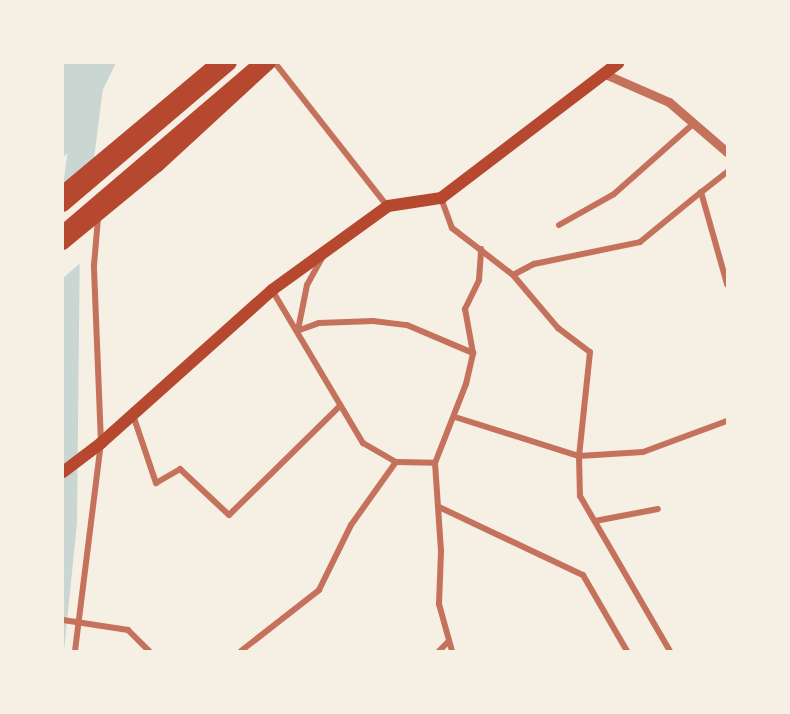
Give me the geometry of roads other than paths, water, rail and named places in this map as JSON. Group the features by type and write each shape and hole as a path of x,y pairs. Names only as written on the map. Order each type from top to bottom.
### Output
{"highway":[{"path":"63,205 230,63"},
{"path":"63,232 261,63"}],"main road":[{"path":"63,191 216,63"},
{"path":"63,244 158,166 273,63"},
{"path":"63,472 97,446 272,290 327,249 388,206 441,198 618,63"}],"street":[{"path":"273,63 388,206"},
{"path":"605,74 669,102 692,125 727,152"},
{"path":"559,225 614,194 692,125"},
{"path":"513,275 534,264 640,242 727,172"},
{"path":"701,192 727,284"},
{"path":"441,198 452,228 513,275 558,328 590,352 579,456 580,496 670,651"},
{"path":"75,651 76,621 97,446 95,217"},
{"path":"297,331 307,285 327,249"},
{"path":"452,651 438,604 439,507 435,463 455,417 473,353 465,309 479,280 481,249"},
{"path":"272,290 363,443 396,462 435,463"},
{"path":"297,331 319,323 373,321 407,325 473,353"},
{"path":"132,414 156,483 180,469 229,515 340,406"},
{"path":"455,417 579,456 642,452 727,421"},
{"path":"241,651 319,590 351,525 396,462"},
{"path":"439,507 583,575 627,651"},
{"path":"595,521 658,509"},
{"path":"63,620 128,630 149,651"},
{"path":"439,651 449,641"}],"waterway":[{"path":"77,180 92,63"}]}
